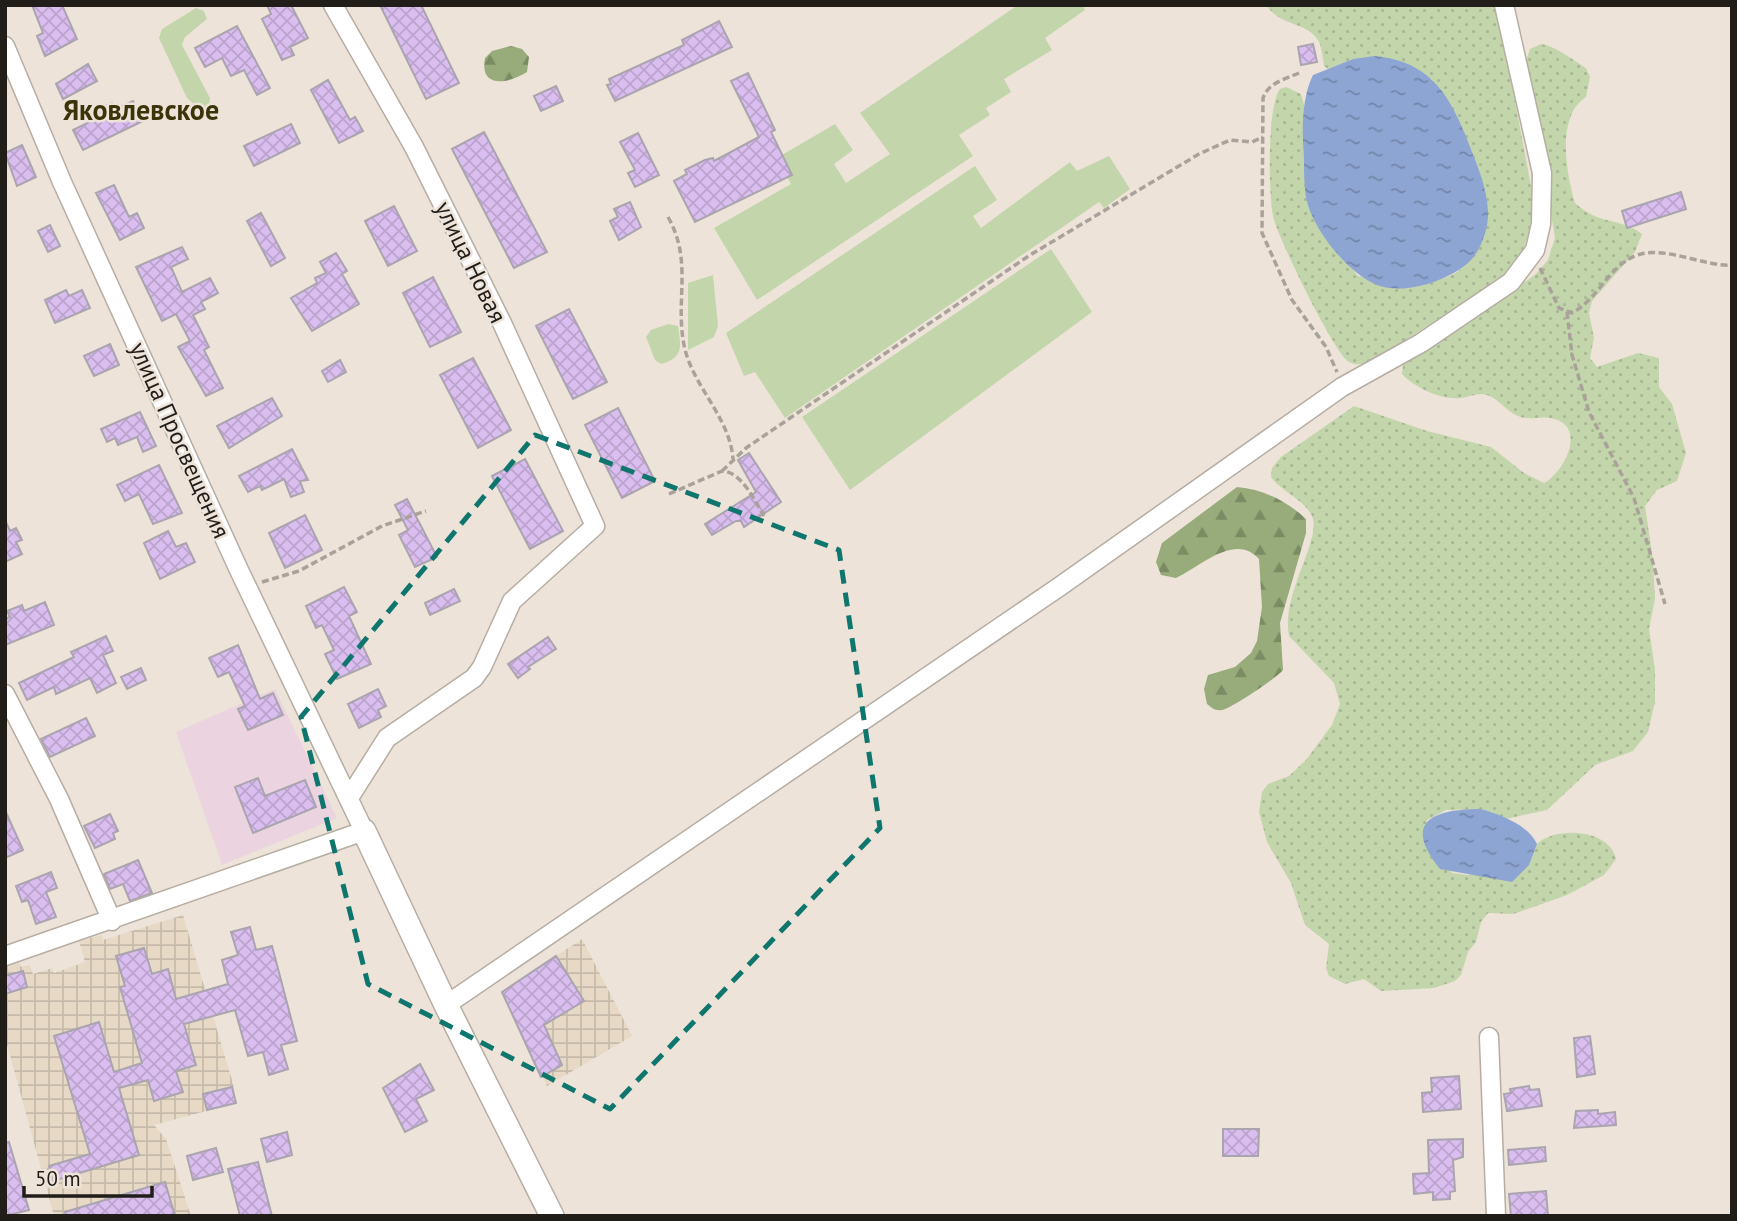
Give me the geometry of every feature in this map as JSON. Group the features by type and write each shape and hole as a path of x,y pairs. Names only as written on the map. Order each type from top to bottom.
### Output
{"street":[{"path":"446,1005 1059,587 1342,387 1422,343 1500,290 1530,260 1541,224 1542,173 1504,5"},
{"name":"улица Новая","path":"337,8 414,147 502,323 595,526 512,601 474,678 387,738 349,797"},
{"name":"улица Просвещения","path":"5,46 62,182 247,586 364,831"},
{"path":"5,694 59,799 112,921"},
{"path":"5,956 112,921 364,831 446,1005 552,1216"},
{"path":"1489,1037 1496,1216"}],"path":[{"path":"1299,73 1265,90 1262,233 1292,300 1326,347 1342,387"},
{"path":"669,494 722,471 733,459 1030,255 1199,154 1230,140 1252,142 1262,137"},
{"path":"668,216 681,247 683,342 693,371 731,441 733,459"},
{"path":"1530,260 1548,281 1559,308 1572,313 1587,304 1614,273 1641,254 1694,257 1717,264 1732,265"},
{"path":"1567,312 1570,344 1589,412 1634,499 1665,604"},
{"path":"722,471 738,477 764,516"},
{"path":"247,586 299,571 382,526 426,512"}],"highlighted area":[{"path":"535,435 839,550 880,828 610,1109 368,984 301,717"}],"shaded area":[{"path":"275,689 337,818 222,865 176,732"},
{"path":"183,915 234,1087 236,1103 154,1125 166,1139 191,1216 54,1216 5,1037 5,967 19,962 21,967 30,965 33,974 52,968 54,973 85,962 79,941 102,935 103,940"},
{"path":"582,939 632,1036 547,1086 502,992"}],"green space":[{"path":"1018,5 1082,5 1085,10 1045,38 1052,50 1004,79 1011,92 986,108 990,115 959,135 973,156 757,300 714,228 791,184 782,168 782,155 835,124 853,150 834,164 846,183 890,154 860,113"},
{"path":"1267,5 1497,5 1533,197 1530,229 1524,248 1507,275 1374,360 1365,363 1349,362 1332,339 1296,272 1274,220 1270,174 1271,132 1280,89 1286,87 1301,94 1305,108 1303,150 1314,220 1358,276 1425,282 1458,271 1471,258 1481,239 1488,212 1353,59 1328,69 1324,66 1316,37 1302,27 1279,17"},
{"path":"196,8 204,11 207,19 185,37 182,45 210,98 209,105 201,110 187,98 159,38 162,29"},
{"path":"1541,44 1558,50 1586,68 1590,77 1586,97 1570,117 1567,131 1567,161 1575,203 1593,215 1626,225 1642,234 1635,252 1592,301 1589,313 1594,338 1590,358 1597,367 1638,353 1659,358 1659,387 1672,404 1686,453 1677,481 1657,490 1645,506 1653,560 1655,599 1649,629 1655,669 1655,702 1648,732 1633,751 1595,765 1547,810 1506,819 1481,809 1446,810 1427,820 1424,831 1452,873 1468,875 1529,865 1537,844 1546,838 1569,833 1593,836 1604,841 1612,849 1616,859 1604,875 1567,895 1513,914 1488,913 1481,922 1476,942 1468,952 1461,975 1455,981 1434,988 1381,991 1364,979 1345,984 1329,976 1326,968 1329,944 1305,925 1291,883 1267,842 1259,812 1262,792 1268,784 1289,776 1306,760 1332,725 1340,704 1334,683 1289,636 1290,604 1311,542 1313,519 1306,507 1275,482 1271,477 1272,468 1281,457 1354,406 1427,431 1491,447 1524,473 1544,483 1560,469 1566,459 1571,438 1562,422 1550,418 1518,416 1484,394 1461,398 1437,395 1421,388 1402,374 1403,364 1535,275 1548,260 1555,238 1526,61 1530,49"},
{"path":"511,46 522,49 529,57 527,72 505,81 491,79 484,68 485,58 492,51"},
{"path":"1109,156 1130,189 1104,208 1099,202 785,418 755,372 744,376 726,333 975,166 997,200 973,216 981,228 1070,162 1077,171"},
{"path":"1051,249 1092,312 850,490 802,417"},
{"path":"713,275 718,326 714,337 688,350 688,283"},
{"path":"668,324 678,326 679,350 674,358 661,364 655,360 646,337 651,330"},
{"path":"1237,487 1266,494 1291,507 1306,519 1306,533 1280,623 1283,670 1243,699 1217,710 1207,704 1204,689 1208,675 1235,667 1251,653 1257,641 1262,607 1259,559 1250,552 1229,550 1176,578 1161,575 1156,562 1162,543"}],"water":[{"path":"1375,56 1408,64 1421,71 1442,91 1465,134 1480,172 1487,201 1486,230 1471,260 1440,280 1400,289 1377,285 1354,271 1343,260 1315,222 1309,209 1304,183 1303,116 1313,75 1353,59"},
{"path":"1481,809 1505,817 1520,826 1537,844 1529,865 1512,882 1440,869 1428,852 1423,839 1424,828 1429,821 1450,811"}],"building":[{"path":"32,5 62,5 77,39 45,56 37,36 43,33"},
{"path":"267,5 291,5 308,38 290,47 294,55 282,60 262,19 271,14"},
{"path":"380,5 421,5 459,83 426,99"},
{"path":"719,21 732,47 615,101 607,85 611,84 609,79 684,45 682,40"},
{"path":"237,26 270,88 257,95 244,70 231,76 222,58 205,67 195,48"},
{"path":"1313,44 1317,62 1301,65 1298,47"},
{"path":"88,64 97,81 63,99 56,84"},
{"path":"748,73 775,130 771,132 792,175 695,222 674,181 687,174 685,170 705,160 713,158 714,161 759,137 731,81"},
{"path":"328,80 350,120 355,117 363,131 339,143 311,90"},
{"path":"556,86 563,101 541,111 534,96"},
{"path":"133,101 143,121 83,150 73,130 98,118 95,111 112,103 115,109"},
{"path":"291,124 300,143 254,166 244,146"},
{"path":"484,132 547,252 514,268 452,149"},
{"path":"638,133 659,175 635,187 628,173 635,170 620,142"},
{"path":"22,145 36,177 17,186 5,153"},
{"path":"114,185 129,217 137,213 144,228 120,240 96,193"},
{"path":"1681,192 1686,209 1627,228 1622,211"},
{"path":"630,202 641,227 619,240 610,221 618,217 614,209"},
{"path":"394,206 417,251 388,266 365,221"},
{"path":"261,213 285,258 271,266 247,221"},
{"path":"50,225 60,246 48,252 38,231"},
{"path":"182,247 188,259 171,267 182,292 210,278 218,293 201,302 205,309 193,315 209,347 204,350 223,388 206,396 178,347 190,341 176,314 162,321 136,267"},
{"path":"336,253 347,271 342,274 359,304 312,331 291,298 317,283 315,278 326,273 320,262"},
{"path":"433,277 461,332 430,347 403,293"},
{"path":"66,290 69,296 82,290 90,308 55,323 45,300"},
{"path":"569,309 607,382 573,399 536,326"},
{"path":"110,344 119,365 94,376 84,356"},
{"path":"473,358 511,430 478,448 440,375"},
{"path":"340,360 346,372 328,382 322,371"},
{"path":"272,398 282,416 229,448 217,426"},
{"path":"618,408 655,481 622,498 585,425"},
{"path":"140,412 156,446 143,452 137,437 118,445 115,438 107,442 101,429"},
{"path":"292,449 308,480 300,481 304,492 291,497 284,479 262,490 260,486 248,492 239,476"},
{"path":"749,453 781,502 744,527 741,521 736,521 712,535 705,524 756,492 738,460"},
{"path":"525,459 563,531 530,549 492,476"},
{"path":"159,465 182,513 153,524 139,494 125,501 117,485"},
{"path":"407,499 437,557 415,567 399,535 408,530 395,505"},
{"path":"305,515 322,550 285,568 269,533"},
{"path":"5,520 10,531 16,528 22,540 16,542 22,554 5,562"},
{"path":"168,531 176,547 186,543 195,562 160,579 144,543"},
{"path":"344,587 357,612 349,616 371,664 337,679 325,654 334,650 322,625 316,628 306,606"},
{"path":"454,589 460,601 430,615 425,603"},
{"path":"45,602 54,625 5,645 5,619 10,617 7,611 22,605 24,611"},
{"path":"106,636 113,651 103,655 116,683 97,693 90,678 56,694 54,687 27,700 19,683 74,657 71,652"},
{"path":"548,637 556,649 528,667 530,669 518,678 508,664"},
{"path":"238,645 260,699 273,693 283,715 248,730 238,709 245,706 229,672 218,677 209,658"},
{"path":"141,668 146,680 127,689 121,677"},
{"path":"378,689 386,706 378,710 381,717 359,728 348,704"},
{"path":"86,718 95,736 50,757 41,739"},
{"path":"258,778 265,796 305,780 316,807 253,833 235,787"},
{"path":"5,810 23,850 5,858"},
{"path":"110,814 118,831 113,833 115,839 95,848 84,826"},
{"path":"138,860 152,893 130,901 123,884 110,889 104,874"},
{"path":"51,872 57,888 46,892 56,917 36,924 28,900 22,902 16,886"},
{"path":"250,927 256,950 272,946 297,1041 281,1045 288,1069 269,1075 263,1052 248,1056 235,1010 184,1024 196,1065 176,1071 183,1092 154,1101 148,1080 119,1088 139,1155 53,1181 49,1166 90,1154 54,1036 99,1022 114,1072 142,1063 120,987 125,986 116,956 144,948 152,974 168,969 176,999 228,984 222,960 238,955 231,932"},
{"path":"556,956 584,1001 544,1025 562,1065 541,1077 502,992"},
{"path":"23,971 27,987 5,994 5,976"},
{"path":"1590,1036 1595,1074 1577,1077 1574,1038"},
{"path":"420,1064 434,1090 416,1099 427,1121 405,1132 383,1088"},
{"path":"1459,1076 1461,1109 1423,1112 1422,1093 1432,1092 1431,1078"},
{"path":"1529,1086 1530,1090 1539,1089 1542,1106 1507,1111 1504,1094 1511,1093 1510,1089"},
{"path":"232,1087 236,1103 207,1110 203,1094"},
{"path":"1598,1110 1598,1114 1615,1112 1616,1125 1574,1128 1576,1111"},
{"path":"1223,1129 1259,1129 1258,1156 1223,1156"},
{"path":"287,1132 292,1155 267,1162 261,1139"},
{"path":"1463,1139 1463,1157 1453,1160 1455,1191 1450,1192 1450,1199 1433,1200 1433,1192 1414,1194 1413,1174 1429,1173 1428,1140"},
{"path":"9,1142 29,1210 5,1216 5,1143"},
{"path":"1545,1147 1546,1161 1509,1165 1508,1150"},
{"path":"216,1148 223,1172 193,1180 187,1156"},
{"path":"258,1162 272,1216 240,1216 228,1169"},
{"path":"165,1182 175,1216 66,1216 65,1212"},
{"path":"1546,1191 1548,1216 1511,1216 1509,1194"}],"district":[{"name":"Яковлевское","path":"141,109"}]}
